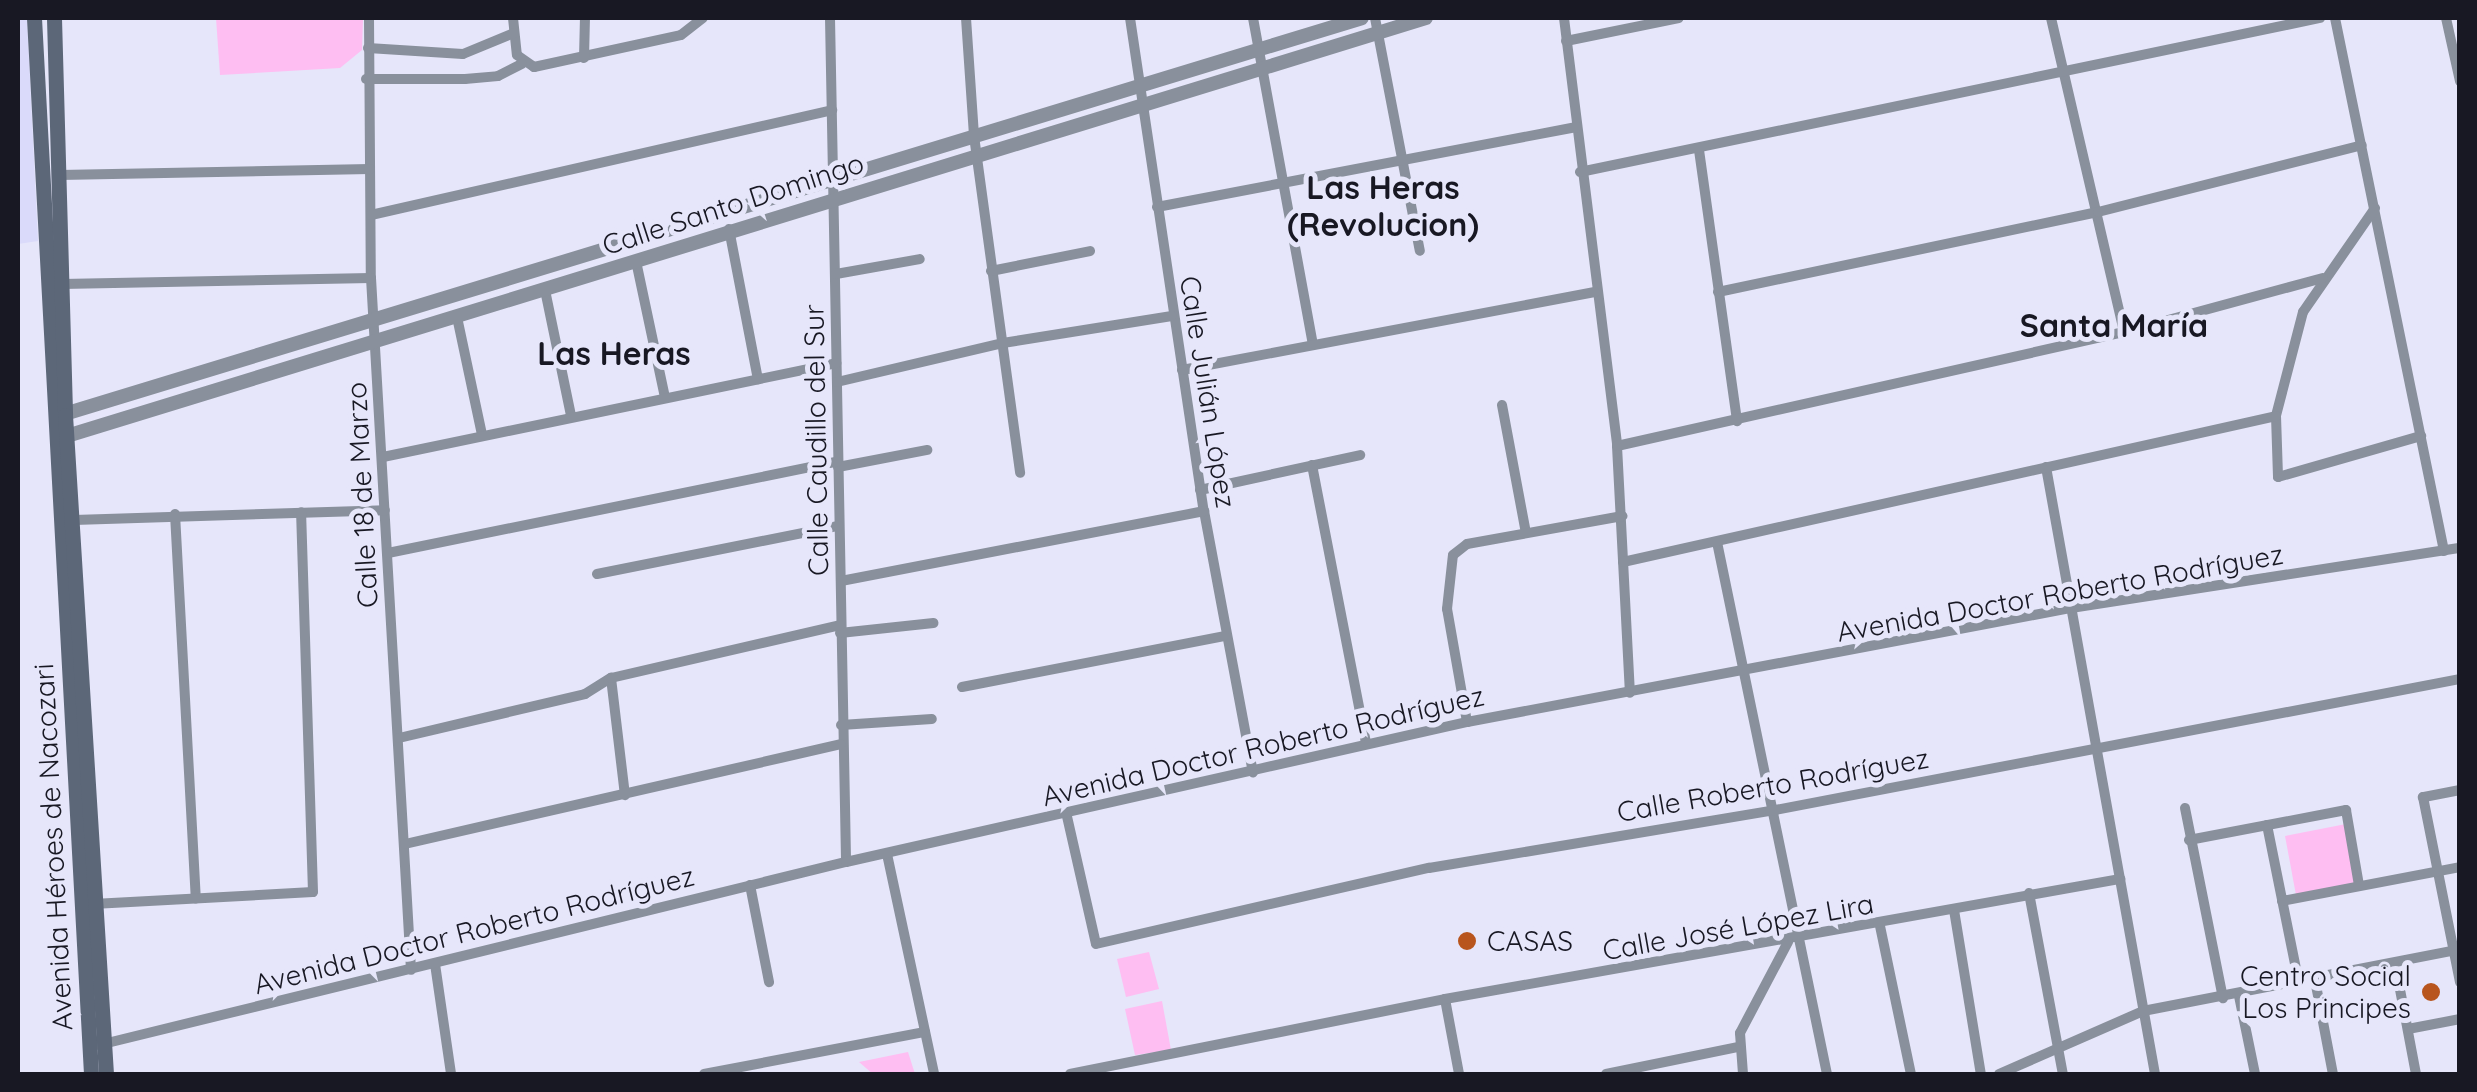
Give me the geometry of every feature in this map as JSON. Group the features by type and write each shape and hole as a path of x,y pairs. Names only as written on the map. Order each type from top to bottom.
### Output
{"main road":[{"name":"Avenida Héroes de Nacozari","path":"34,18 96,1046 106,1074"},
{"name":"Avenida Héroes de Nacozari","path":"54,18 62,284 59,416"},
{"name":"Avenida Héroes de Nacozari","path":"61,438 74,520 93,904 96,1046 92,1074"}],"street":[{"name":"Calle 18 de Marzo","path":"369,18 366,80 372,278 411,970"},
{"path":"512,18 522,64"},
{"path":"584,58 585,18"},
{"path":"366,80 481,78 522,64 584,58 681,35 704,18"},
{"name":"Calle Caudillo del Sur","path":"830,18 837,196 838,526 846,862"},
{"path":"966,18 974,136 1020,473"},
{"name":"Calle Julián López","path":"1130,18 1200,490 1224,636 1253,772"},
{"path":"1253,18 1287,181 1313,344"},
{"name":"Calle Santo Domingo","path":"59,416 974,136 1140,81 1259,54 1362,18"},
{"path":"1375,18 1406,158 1420,251"},
{"name":"Calle Santo Domingo","path":"61,438 376,344 729,228 977,156 1144,100 1263,72 1426,18"},
{"path":"1564,18 1580,172 1617,446 1630,692"},
{"path":"1566,41 1679,18"},
{"path":"2051,18 2124,332"},
{"path":"1580,172 2320,18"},
{"path":"2335,18 2444,551"},
{"path":"2446,18 2460,81"},
{"path":"368,48 463,54 514,32"},
{"path":"371,216 832,110"},
{"path":"1157,206 1576,128"},
{"path":"1718,292 2098,212 2362,145"},
{"path":"1699,150 1737,421"},
{"path":"60,174 370,169"},
{"path":"2376,208 2322,278 2303,312 2276,416 2278,476 2421,436"},
{"path":"729,228 758,379"},
{"path":"991,271 1090,251"},
{"path":"836,274 920,258"},
{"path":"636,261 665,397"},
{"path":"62,284 372,278"},
{"path":"1617,446 2124,332 2322,278"},
{"path":"545,290 571,416"},
{"path":"1182,370 1595,292"},
{"path":"837,382 1003,342 1172,316"},
{"path":"457,317 482,435"},
{"path":"383,457 836,363"},
{"path":"198,374 204,396"},
{"path":"1502,405 1526,534"},
{"path":"1623,562 2276,416"},
{"path":"388,553 927,450"},
{"path":"1200,490 1360,455"},
{"path":"1312,466 1366,744"},
{"path":"2046,467 2155,1074"},
{"path":"74,520 384,510"},
{"path":"93,904 311,894 301,512"},
{"path":"841,582 1204,512"},
{"path":"176,514 196,898"},
{"path":"1466,722 1447,610 1453,555 1467,544 1622,516"},
{"path":"597,574 838,526"},
{"path":"1717,542 1741,674 1827,1074"},
{"name":"Avenida Doctor Roberto Rodríguez","path":"96,1046 846,862 1466,722 1741,674 2071,608 2460,548"},
{"path":"399,738 584,694 612,678 840,629 934,622"},
{"path":"962,687 1224,636"},
{"path":"612,678 626,796"},
{"name":"Calle Roberto Rodríguez","path":"1066,812 1096,944 1429,868 1770,810 2460,679"},
{"path":"841,725 932,719"},
{"path":"405,844 841,744"},
{"path":"2460,790 2424,797 2460,982"},
{"path":"2185,808 2223,998"},
{"path":"2189,840 2346,810 2360,885"},
{"path":"2266,825 2299,983"},
{"path":"886,854 934,1074"},
{"path":"2282,901 2460,867"},
{"name":"Calle José López Lira","path":"1070,1074 1445,999 1801,940 2030,893 2120,880"},
{"path":"750,885 769,982"},
{"path":"2030,893 2063,1074"},
{"path":"1954,910 1981,1074"},
{"path":"1880,926 1910,1074"},
{"path":"1743,1074 1737,1047 1788,942"},
{"path":"1999,1074 2143,1011 2239,996 2453,950"},
{"path":"2394,963 2416,1074"},
{"path":"435,964 451,1074"},
{"path":"2315,980 2333,1074"},
{"path":"2239,996 2255,1074"},
{"path":"1445,999 1459,1074"},
{"path":"2408,1029 2460,1020"},
{"path":"704,1074 925,1032"},
{"path":"1606,1074 1737,1047"}],"shaded area":[{"path":"18,18 27,18 38,241 18,244"},
{"path":"216,18 363,18 362,50 340,68 220,75"},
{"path":"2346,824 2357,883 2296,895 2285,836"},
{"path":"1149,952 1159,989 1126,997 1117,959"},
{"path":"1162,1001 1171,1050 1135,1055 1125,1009"},
{"path":"908,1052 915,1074 873,1074 859,1062"}],"place":[{"name":"CASAS","path":"1467,941"},
{"name":"Centro Social Los Principes","path":"2431,992"}],"district":[{"name":"Las Heras (Revolucion)","path":"1383,206"},
{"name":"Santa María","path":"2114,325"},
{"name":"Las Heras","path":"614,353"}]}
